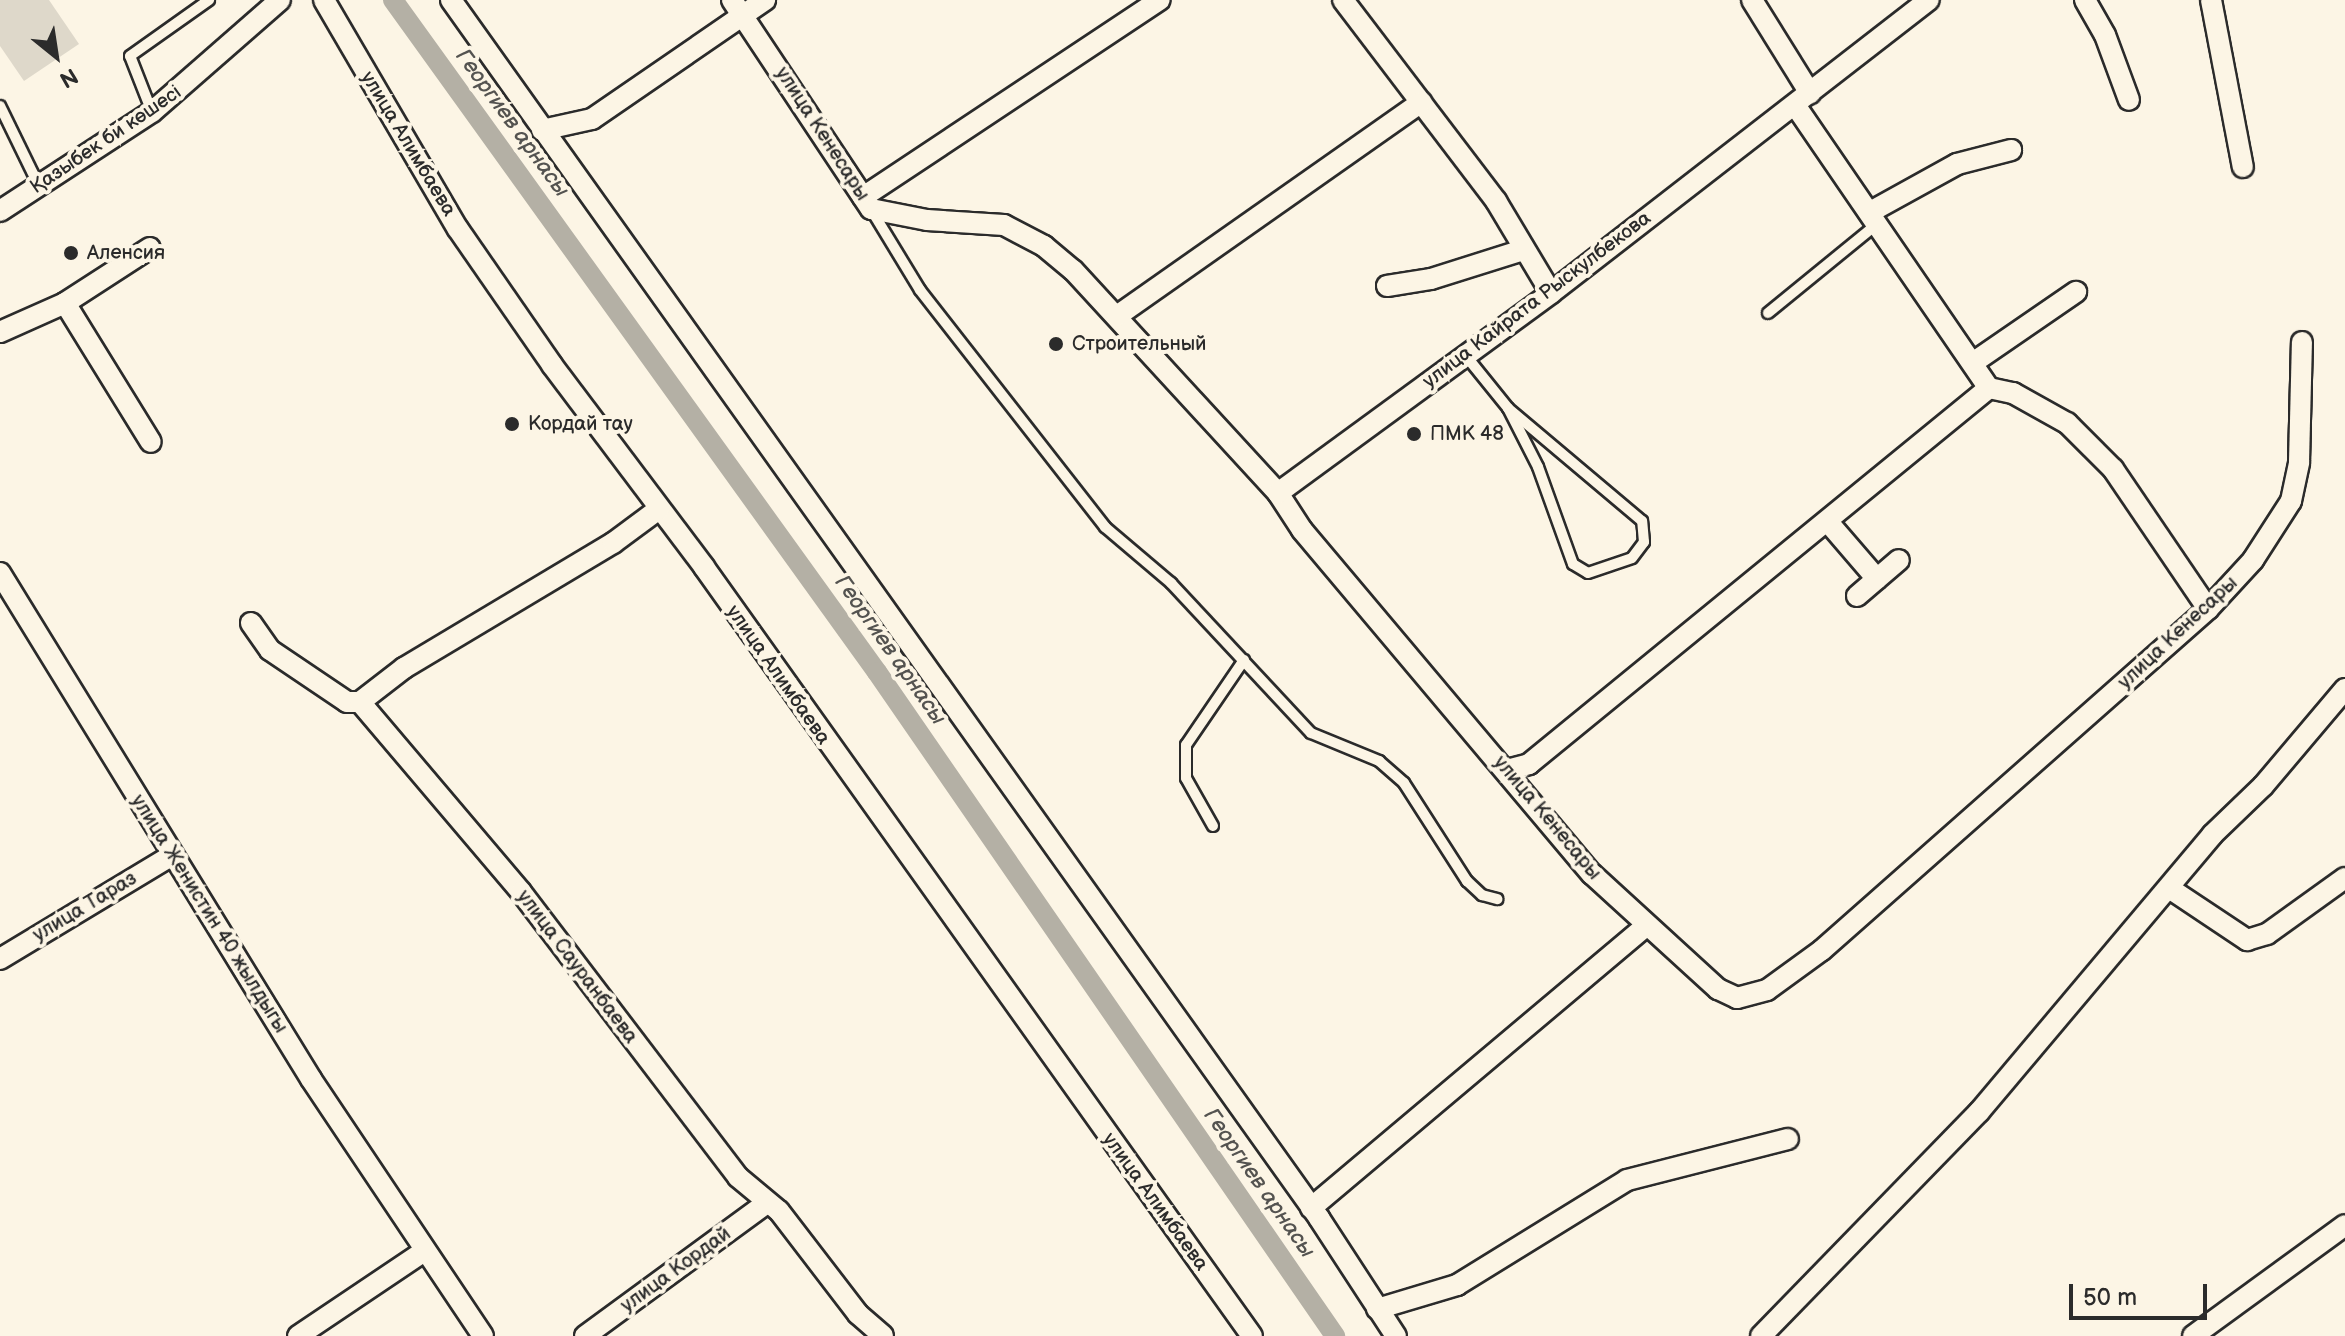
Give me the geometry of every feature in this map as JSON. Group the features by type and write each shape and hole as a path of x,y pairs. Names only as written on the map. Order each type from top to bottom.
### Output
{"street":[{"name":"Қазыбек би көшесі","path":"0,211 152,112 280,0"},
{"name":"улица Алимбаева","path":"324,0 458,229 1252,1336"},
{"path":"451,0 1311,1208 1396,1336"},
{"path":"542,130 592,119 738,8 765,0"},
{"path":"867,203 1160,0"},
{"path":"1343,0 1496,201 1551,293"},
{"path":"1752,0 1803,99 1875,217 1989,388 2013,393 2067,423 2113,469 2208,609"},
{"name":"улица Кайрата Рыскулбекова","path":"1278,493 1551,293 1929,0"},
{"path":"2085,0 2105,35 2129,100"},
{"path":"2211,0 2243,167"},
{"name":"улица Кенесары","path":"738,8 867,203 927,220 1004,225 1044,246 1117,316 1278,493 1302,530 1592,874 1718,989 1737,998 1767,990 1833,941 2208,609 2265,544 2291,501 2299,462 2302,342"},
{"path":"1117,316 1421,102"},
{"path":"1875,217 1957,164 2011,150"},
{"path":"0,332 36,312 65,303 150,248"},
{"path":"1387,286 1431,279 1523,250"},
{"path":"1974,362 2076,292"},
{"path":"65,303 151,442"},
{"path":"1507,770 1529,764 1989,388"},
{"path":"360,702 404,668 613,543 659,509"},
{"path":"1828,522 1877,579"},
{"path":"1857,596 1899,560"},
{"name":"улица Женистин 40 жылдыгы","path":"0,573 171,856 423,1252 483,1336"},
{"name":"улица Сауранбаева","path":"251,623 270,650 347,702 360,702 521,892 738,1177 779,1211 858,1314 883,1336"},
{"path":"1761,1336 1979,1112 2169,888 2345,689"},
{"name":"улица Тараз","path":"0,959 171,856"},
{"path":"2169,888 2247,940 2267,934 2345,878"},
{"path":"1311,1208 1646,926"},
{"path":"1377,1309 1417,1301 1457,1285 1627,1180 1788,1139"},
{"name":"улица Кордай","path":"585,1336 767,1203"},
{"path":"2193,1336 2345,1225"},
{"path":"298,1336 423,1252"}],"lane":[{"path":"152,112 130,56 209,0"},
{"path":"0,106 39,186"},
{"path":"867,203 920,290 1016,408 1060,475 1105,527 1171,583 1311,733 1379,761 1404,783 1467,881 1482,895 1497,899"},
{"path":"1768,313 1875,217"},
{"path":"1466,356 1508,408 1642,521 1644,542 1632,558 1588,573 1573,564 1538,467 1508,408"},
{"path":"1213,826 1186,778 1186,745 1244,660"}],"shaded area":[{"path":"0,0 49,0 79,44 24,81 0,46"}],"waterway":[{"name":"Георгиев арнасы","path":"393,0 877,672 1335,1336"}],"place":[{"name":"Аленсия","path":"71,253"},
{"name":"Строительный","path":"1056,344"},
{"name":"Кордай тау","path":"512,424"},
{"name":"ПМК 48","path":"1414,434"}]}
